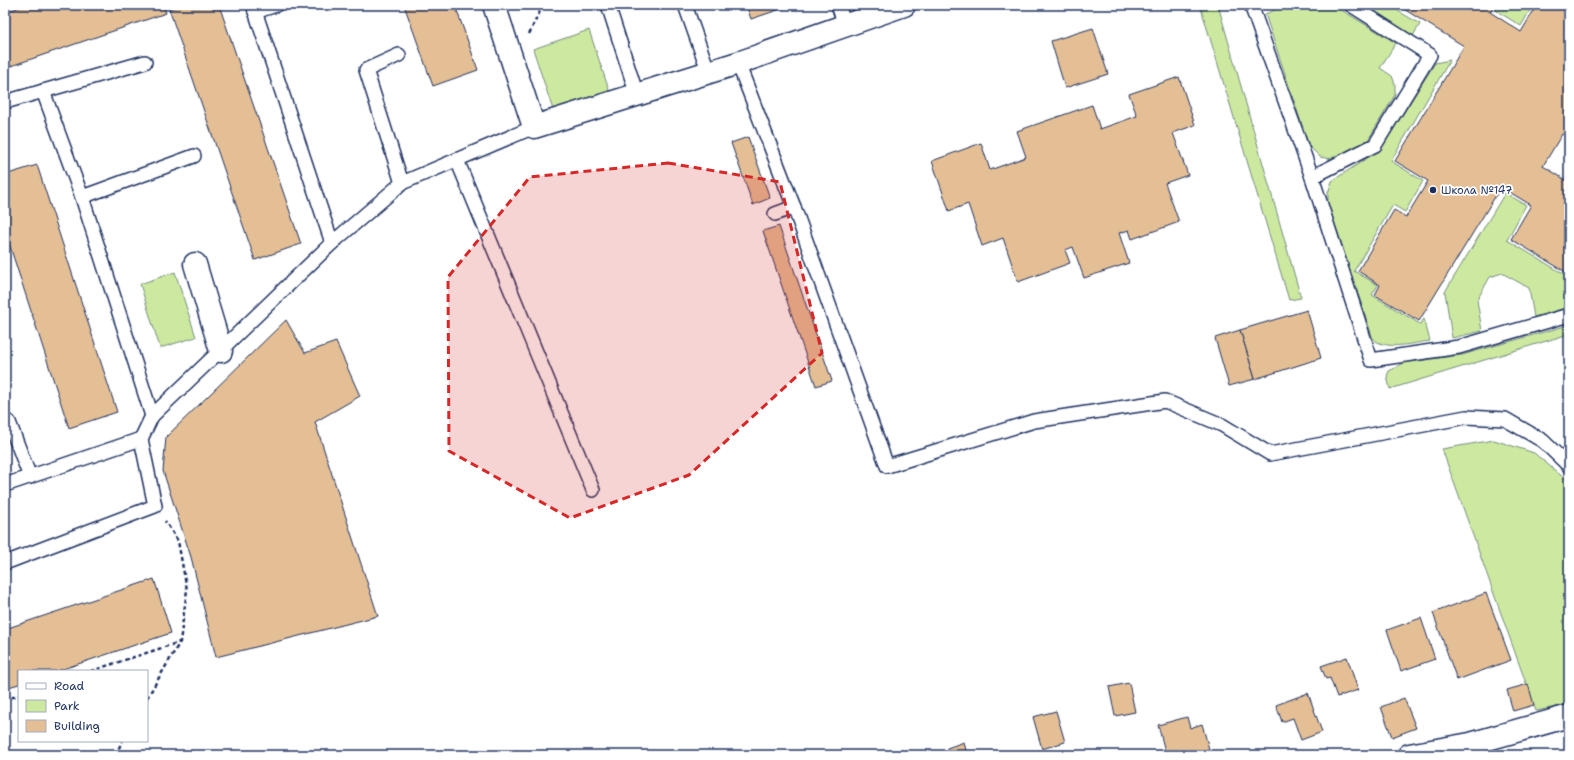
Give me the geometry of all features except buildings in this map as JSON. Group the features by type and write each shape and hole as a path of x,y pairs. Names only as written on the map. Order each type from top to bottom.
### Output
{"street":[{"path":"494,5 534,127 738,63 842,15 904,5"},
{"path":"195,264 220,351"},
{"path":"1409,755 1470,744 1569,716"}],"lane":[{"path":"276,5 254,9 332,243"},
{"path":"608,5 637,95"},
{"path":"685,5 709,73"},
{"path":"1251,5 1312,177 1371,360 1458,347 1569,315"},
{"path":"1312,177 1375,145 1430,54 1351,5"},
{"path":"399,55 366,70 402,183"},
{"path":"5,102 145,62"},
{"path":"738,63 794,207 886,466 1034,421 1165,402 1222,425 1270,454 1466,418 1505,419 1543,441 1569,466"},
{"path":"43,91 82,197 152,416"},
{"path":"5,563 155,506 141,439 152,416 332,243 402,183 534,127"},
{"path":"82,197 194,156"},
{"path":"457,160 593,490"},
{"path":"775,214 794,207"},
{"path":"9,422 30,476"},
{"path":"5,485 141,439"}],"path":[{"path":"148,696 180,642 187,590 178,541 155,506"},
{"path":"94,670 180,642"},
{"path":"5,700 18,695"},
{"path":"116,755 122,742"}],"highlighted area":[{"path":"668,163 780,182 822,353 689,475 570,518 449,451 448,277 530,177"}],"green space":[{"path":"1200,5 1218,5 1301,298 1289,300"},
{"path":"1287,5 1333,5 1396,43 1380,68 1392,76 1395,84 1395,95 1368,140 1331,159 1320,157 1309,146 1265,14"},
{"path":"1365,5 1388,5 1420,24 1413,36"},
{"path":"1498,5 1533,5 1521,26 1495,10"},
{"path":"589,30 611,96 555,116 533,49"},
{"path":"1450,60 1391,161 1423,181 1405,212 1393,205 1354,271 1378,285 1372,295 1420,324 1424,319 1430,341 1400,345 1385,345 1373,339 1328,203 1328,193 1332,181 1381,149 1435,63"},
{"path":"1505,193 1526,205 1507,240 1569,277 1569,307 1534,317 1529,288 1502,273 1490,277 1477,300 1482,331 1452,338 1445,292"},
{"path":"175,272 196,337 160,348 140,284"},
{"path":"1569,325 1569,334 1390,389 1387,376 1389,371 1404,363 1462,355"},
{"path":"1494,440 1534,453 1569,482 1569,704 1536,711 1442,449"}],"place":[{"name":"Школа №147","path":"1433,190"}]}
